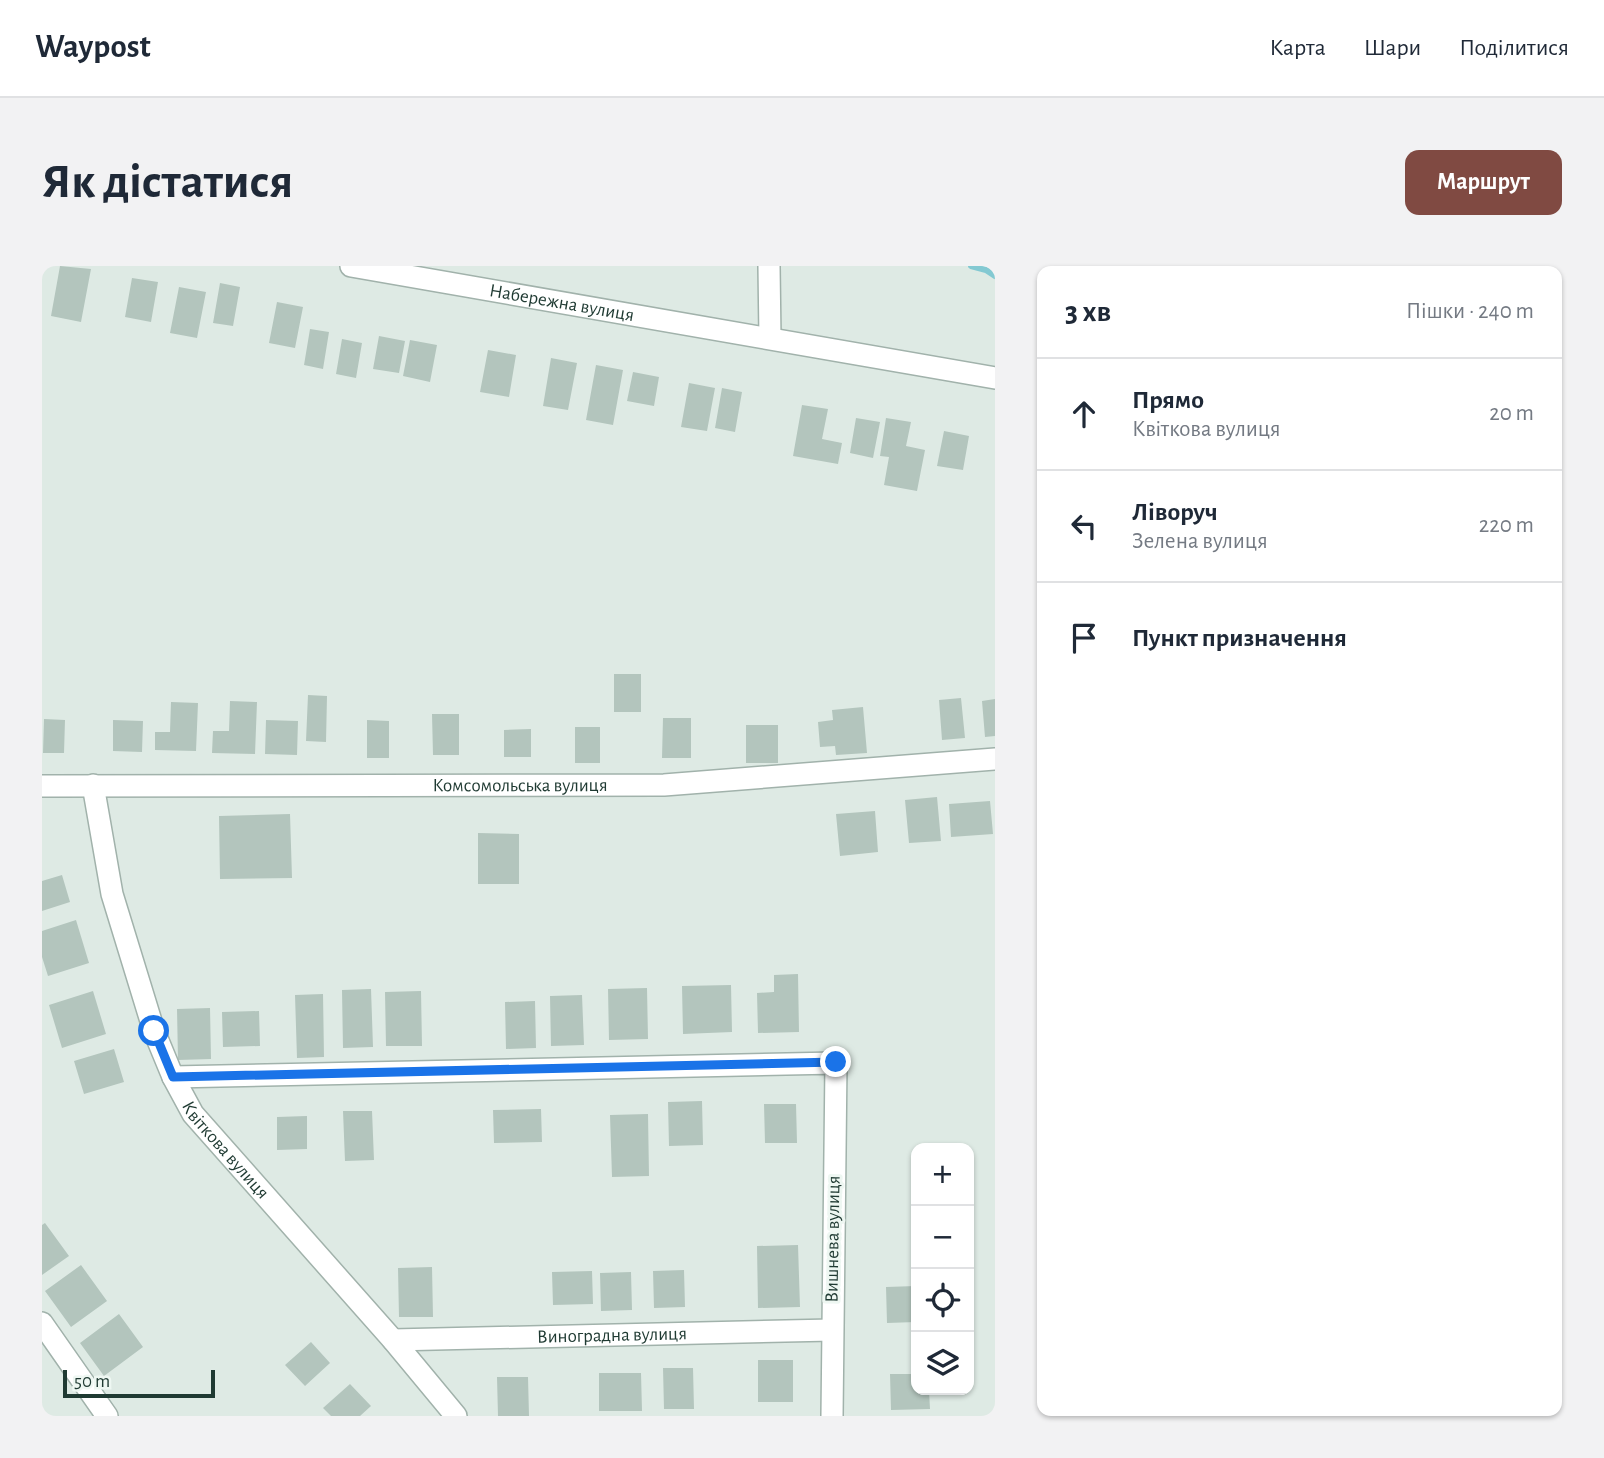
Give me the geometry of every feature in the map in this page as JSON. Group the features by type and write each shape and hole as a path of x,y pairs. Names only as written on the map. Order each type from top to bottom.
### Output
{"street":[{"name":"Набережна вулиця","path":"351,266 995,378"},
{"path":"769,266 770,338"},
{"name":"Комсомольська вулиця","path":"42,786 664,785 995,759"},
{"name":"Квіткова вулиця","path":"93,785 113,894 154,1031 173,1077 194,1114 393,1340 456,1416"},
{"name":"Вишнева вулиця","path":"173,1077 836,1062 832,1416"},
{"path":"42,1323 107,1416"},
{"name":"Виноградна вулиця","path":"393,1340 832,1330"}],"building":[{"path":"60,266 91,269 81,322 51,316"},
{"path":"132,278 158,282 151,322 125,317"},
{"path":"220,283 240,287 233,326 213,323"},
{"path":"179,287 206,292 197,338 170,333"},
{"path":"277,302 303,307 295,348 269,343"},
{"path":"310,329 329,332 323,369 304,365"},
{"path":"379,336 405,341 399,373 373,369"},
{"path":"342,339 362,343 356,378 336,374"},
{"path":"410,340 437,345 430,382 403,376"},
{"path":"488,350 516,355 509,397 480,392"},
{"path":"551,358 577,363 568,410 543,406"},
{"path":"596,365 623,370 613,425 586,420"},
{"path":"633,372 659,377 654,406 627,401"},
{"path":"689,383 715,388 707,431 681,427"},
{"path":"722,388 742,392 735,432 715,428"},
{"path":"802,405 828,409 822,439 842,443 838,464 793,456"},
{"path":"856,418 880,422 873,458 850,453"},
{"path":"886,418 911,422 906,446 925,450 917,491 884,485 889,457 880,456"},
{"path":"944,431 969,436 963,470 937,466"},
{"path":"614,674 641,674 641,712 614,712"},
{"path":"308,695 327,696 326,742 306,741"},
{"path":"961,698 965,738 942,740 939,700"},
{"path":"995,699 995,736 985,737 982,701"},
{"path":"230,701 257,702 255,754 212,753 213,731 229,731"},
{"path":"171,702 198,703 196,751 155,750 155,732 170,732"},
{"path":"863,707 867,753 836,755 835,746 820,747 818,722 833,720 832,710"},
{"path":"432,714 459,714 459,755 433,755"},
{"path":"663,718 691,718 691,758 662,758"},
{"path":"44,719 65,720 64,753 43,753"},
{"path":"113,720 143,721 142,752 113,751"},
{"path":"266,720 298,721 297,755 265,754"},
{"path":"367,720 389,721 389,758 367,758"},
{"path":"746,725 778,725 778,763 746,763"},
{"path":"575,727 600,727 600,763 575,763"},
{"path":"531,729 531,757 504,757 504,730"},
{"path":"937,797 941,841 909,843 905,800"},
{"path":"990,801 993,834 951,837 949,804"},
{"path":"875,811 878,852 840,856 836,814"},
{"path":"290,814 292,878 220,879 219,816"},
{"path":"478,833 519,834 519,884 478,884"},
{"path":"62,875 70,902 42,911 42,881"},
{"path":"76,920 89,963 48,976 42,957 42,931"},
{"path":"798,974 799,1032 758,1033 757,993 774,992 774,975"},
{"path":"731,985 732,1032 683,1034 682,986"},
{"path":"647,988 648,1039 609,1040 608,989"},
{"path":"371,989 373,1047 343,1048 342,990"},
{"path":"93,991 106,1034 62,1048 49,1005"},
{"path":"421,991 422,1046 386,1046 385,992"},
{"path":"323,994 324,1057 297,1058 295,995"},
{"path":"582,995 584,1045 551,1046 550,996"},
{"path":"535,1001 536,1048 506,1049 505,1002"},
{"path":"210,1008 211,1059 178,1060 177,1009"},
{"path":"259,1011 260,1046 223,1047 222,1012"},
{"path":"114,1049 124,1082 84,1094 74,1061"},
{"path":"702,1101 703,1145 669,1146 668,1102"},
{"path":"764,1104 796,1104 797,1143 765,1143"},
{"path":"541,1109 542,1142 494,1143 493,1110"},
{"path":"343,1111 372,1111 374,1160 345,1161"},
{"path":"648,1114 649,1176 612,1177 610,1115"},
{"path":"307,1116 307,1149 277,1150 277,1117"},
{"path":"45,1223 69,1256 42,1275 42,1225"},
{"path":"798,1245 800,1307 758,1308 757,1246"},
{"path":"81,1265 107,1301 71,1327 45,1291"},
{"path":"432,1267 433,1317 399,1317 398,1268"},
{"path":"684,1270 685,1307 654,1308 653,1271"},
{"path":"592,1271 593,1304 553,1305 552,1272"},
{"path":"631,1272 632,1310 601,1311 600,1273"},
{"path":"911,1286 911,1322 887,1323 886,1287"},
{"path":"119,1314 143,1347 104,1376 80,1343"},
{"path":"311,1342 330,1363 305,1386 285,1365"},
{"path":"758,1360 793,1360 793,1402 758,1402"},
{"path":"663,1368 693,1368 694,1409 664,1409"},
{"path":"599,1373 641,1373 642,1411 599,1411"},
{"path":"890,1374 911,1374 911,1395 929,1395 930,1409 891,1410"},
{"path":"497,1377 528,1377 529,1416 498,1416"},
{"path":"350,1384 371,1406 360,1416 331,1416 323,1408"}],"waterway":[{"path":"971,266 995,276"}],"route":[{"path":"154,1031 173,1077 836,1062"}]}
